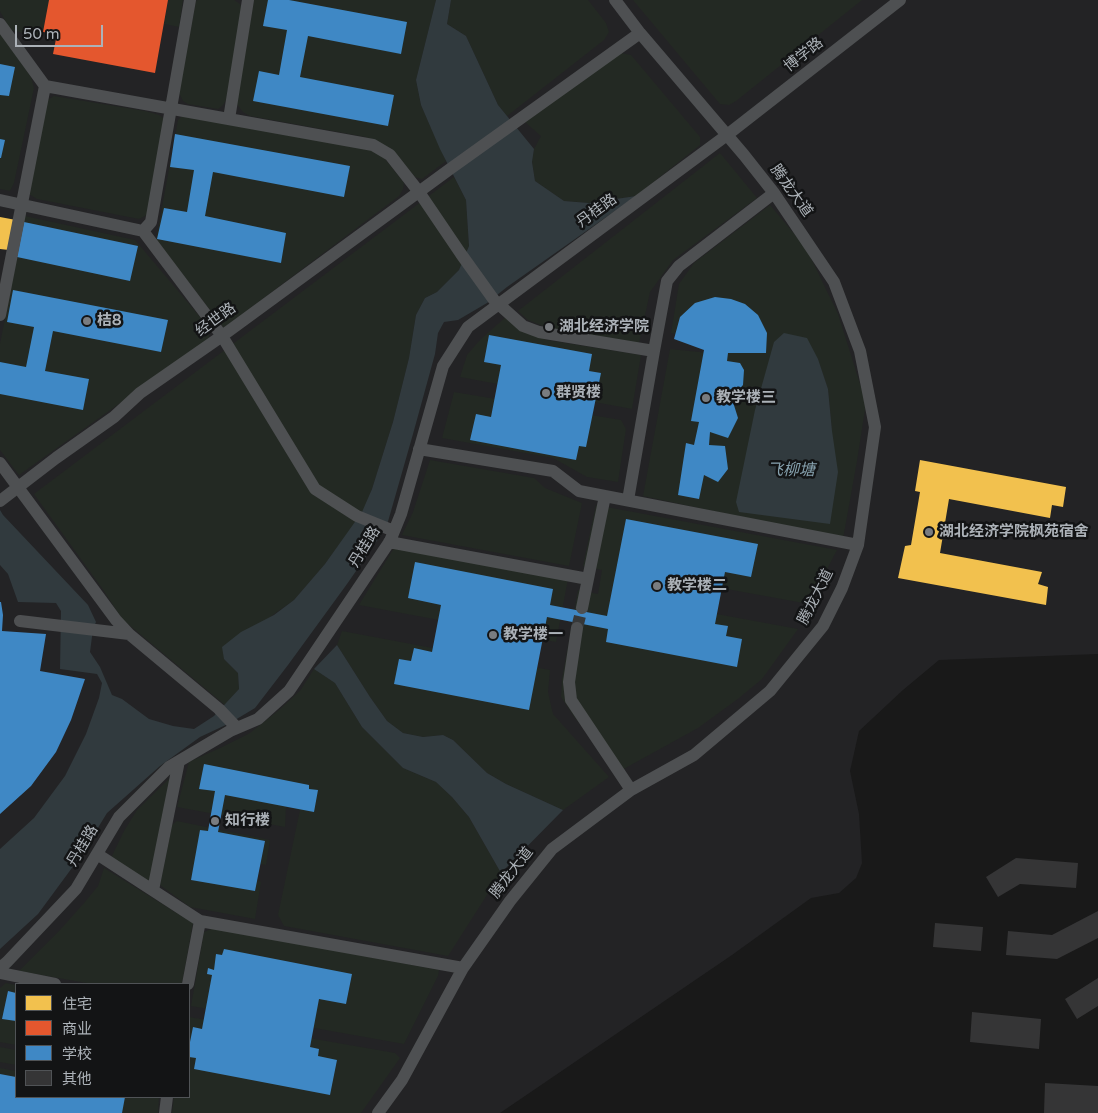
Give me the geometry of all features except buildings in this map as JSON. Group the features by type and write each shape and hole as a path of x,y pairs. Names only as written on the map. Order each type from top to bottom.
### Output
{"street":[{"path":"142,231 151,222 190,0"},
{"path":"229,119 248,0"},
{"name":"腾龙大道","path":"378,1113 402,1080 463,968 510,901 552,849 630,790 694,755 770,691 823,626 842,588 858,545 875,427 860,351 834,282 774,193 640,33 615,0"},
{"name":"博学路","path":"727,135 900,0"},
{"path":"0,24 45,86 374,145 390,155 496,302 523,326 539,332 654,351"},
{"name":"经世路","path":"1,500 114,417 140,394 640,33"},
{"path":"0,316 45,86"},
{"name":"丹桂路","path":"0,968 76,889 120,817 170,767 236,727 258,719 289,691 401,514 443,366 468,327 496,302 727,135"},
{"path":"628,500 667,281 679,266 774,193"},
{"path":"0,200 142,231 222,336 315,489 357,516 390,534 588,579"},
{"path":"420,449 552,470 579,491 858,545"},
{"path":"0,463 116,620 129,634 219,709 236,727"},
{"path":"582,608 604,496"},
{"path":"20,621 129,634"},
{"path":"577,628 569,682 572,700 630,790"},
{"path":"153,890 178,761"},
{"path":"97,854 200,921 463,968"},
{"path":"188,983 200,921"},
{"path":"0,973 50,983"},
{"path":"165,1113 167,1098"}],"shaded area":[{"name":"湖北经济学院","path":"0,0 1098,0 1098,654 939,660 859,731 850,771 859,814 862,863 856,878 839,893 811,898 732,955 500,1113 0,1113"},
{"path":"0,0 49,0 43,37 10,30 0,11"},
{"path":"168,0 183,0 179,27 164,24"},
{"path":"234,0 240,4 243,11 226,100 218,109 188,104 183,101 179,93 196,1"},
{"path":"254,0 436,0 416,80 421,105 446,161 422,179 415,177 392,150 366,137 250,116 243,112 236,103"},
{"path":"451,0 588,0 606,23 609,32 604,40 507,116 498,105 466,36 447,24"},
{"path":"633,0 862,0 729,105 720,104"},
{"path":"0,31 31,77 34,88 14,183 10,191 0,189"},
{"path":"621,53 631,55 700,137 700,145 636,196 589,203 564,201 535,181 532,162 534,149 541,136 525,122"},
{"path":"54,96 145,111 159,115 166,120 149,214 139,219 37,199 29,194 46,101"},
{"path":"183,115 367,148 383,156 404,183 403,189 399,196 224,328 156,240 178,120"},
{"path":"720,153 757,198 673,260 650,292 639,343 548,328 528,320 518,311"},
{"path":"454,177 466,200 469,246 459,270 437,292 425,298 416,315 409,358 393,422 363,512 325,564 294,600 274,614 224,659 238,673 239,689 225,705 122,619 34,494"},
{"path":"770,205 806,248 838,314 866,403 843,539 643,496 670,349 709,353 711,341 671,333 679,284 694,263","holes":["818,359 828,389 832,431"]},
{"path":"25,216 135,240 206,324 210,339 19,475 0,450 0,344"},
{"path":"507,316 523,329 547,340 641,355 632,409 460,377 467,355 480,340"},
{"path":"454,392 621,420 626,429 618,482 587,477 553,458 442,438"},
{"path":"430,460 534,478 545,488 582,503 569,566 402,535 413,512"},
{"path":"596,505 837,550 809,604 699,584 695,610 798,629 762,679 739,698 698,728 620,771 575,718 561,697 562,679 578,590 598,594 602,570 583,566"},
{"path":"394,548 568,579 556,642 359,605"},
{"path":"342,631 550,670 548,692 553,714 609,777 563,810 506,784 487,773 453,740 443,735 423,737 403,733 387,721 337,645"},
{"path":"314,669 335,683 362,727 403,768 436,782 452,797 469,817 501,873 448,956 284,926 278,915 300,810 286,807 285,827 177,807 189,762 250,733 300,691"},
{"path":"171,777 149,883 111,858 137,810"},
{"path":"177,821 270,840 266,865 260,864 257,880 261,882 255,919 190,907 160,885 172,825"},
{"path":"104,868 193,923 182,983 86,983 19,971 60,930 98,886"},
{"path":"211,929 439,970 438,976 404,1044 191,1006 204,932"},
{"path":"6,983 15,985 15,1045 0,1042 0,988"},
{"path":"190,1017 395,1053 400,1058 361,1113 172,1113 174,1098 190,1098"},
{"path":"0,1047 15,1050 15,1065 0,1062"},
{"path":"0,1068 15,1071 15,1098 159,1098 158,1113 0,1113"}],"water":[{"path":"436,0 451,0 447,24 466,36 498,105 534,149 532,162 535,181 564,201 589,203 636,196 487,303 458,320 444,322 438,333 435,354 387,525 347,584 255,708 230,723 200,737 160,766 107,813 80,857 38,914 0,949 0,849 34,818 65,776 86,734 99,698 102,683 97,674 60,669 61,611 56,603 18,602 8,574 0,565 0,510 88,605 96,622 93,629 90,652 100,667 112,695 122,699 149,719 173,726 194,729 214,716 239,689 238,673 224,659 222,647 241,632 274,615 294,600 325,564 362,512 372,489 393,422 409,358 416,315 425,298 437,292 459,270 469,246 466,200 440,149 421,105 416,80"},
{"name":"飞柳塘","path":"784,333 807,338 818,359 828,389 838,472 830,524 739,512 736,502 755,410 774,342"},
{"path":"337,645 387,721 403,733 423,737 443,735 453,740 487,773 506,784 563,810 501,873 469,817 452,797 436,782 403,768 362,727 335,683 314,669"}],"tunnel":[{"path":"577,628 582,608"}],"place":[{"name":"桔8","path":"87,321"},
{"name":"湖北经济学院","path":"549,327"},
{"name":"群贤楼","path":"546,393"},
{"name":"教学楼三","path":"706,398"},
{"name":"湖北经济学院枫苑宿舍","path":"929,532"},
{"name":"教学楼二","path":"657,586"},
{"name":"教学楼一","path":"493,635"},
{"name":"知行楼","path":"215,821"}]}
